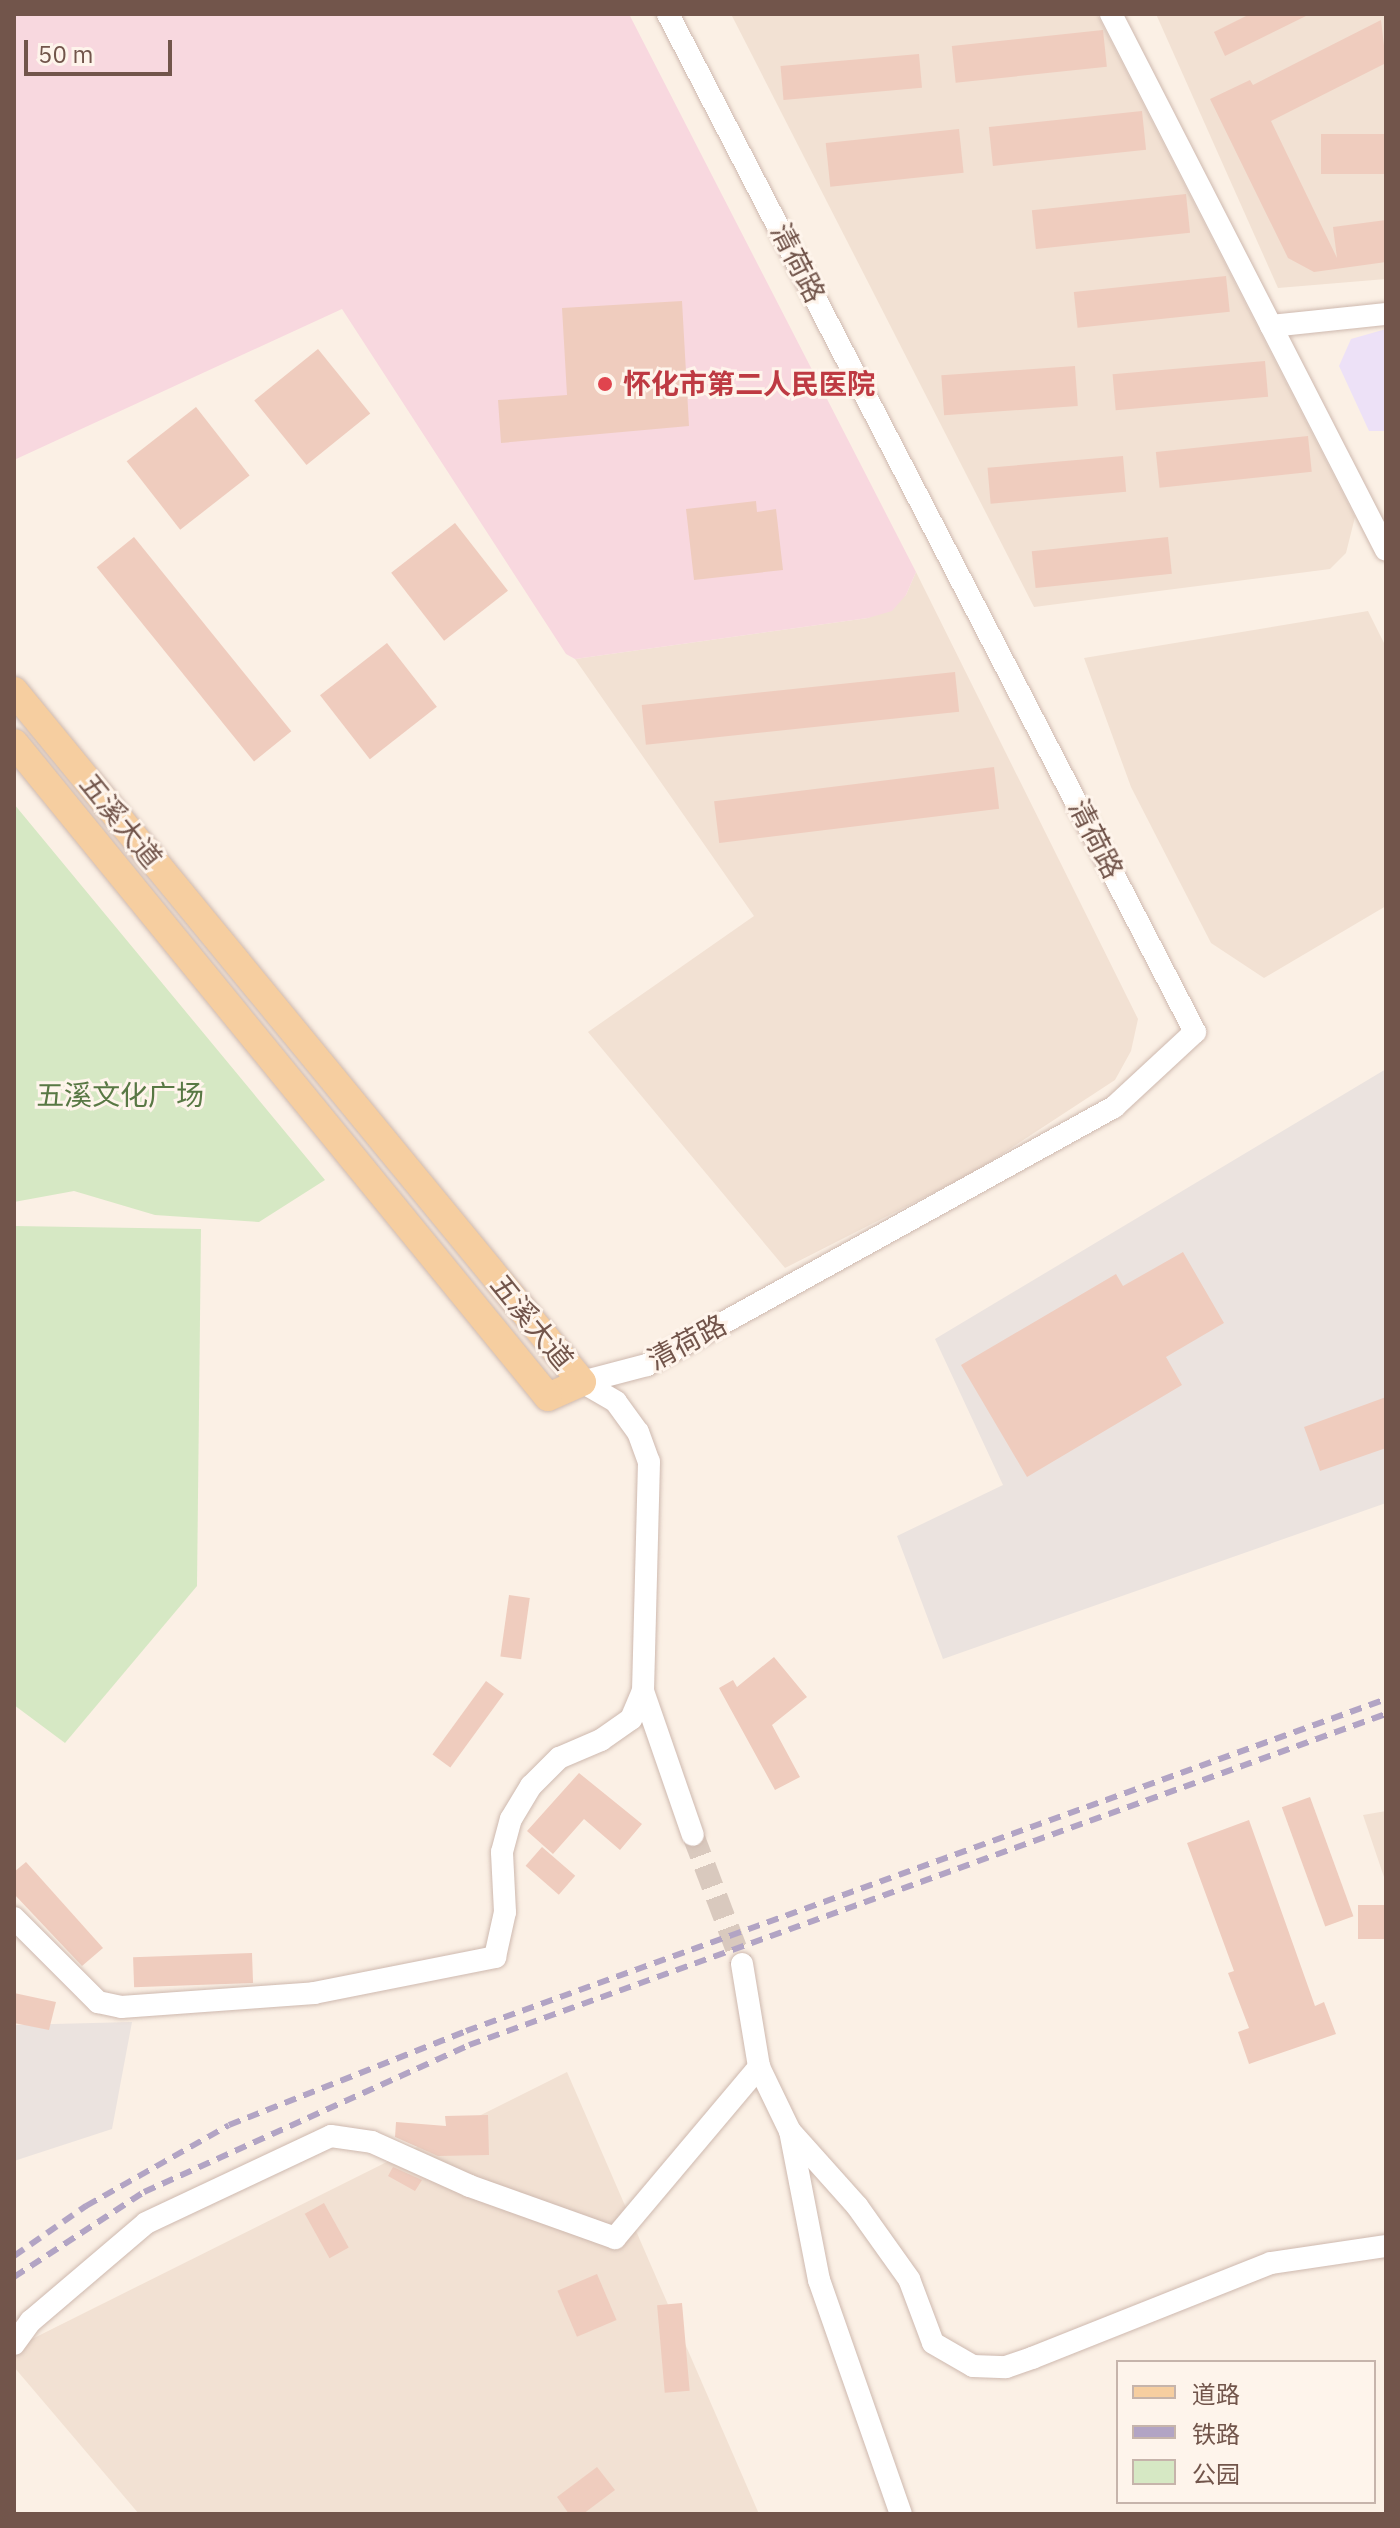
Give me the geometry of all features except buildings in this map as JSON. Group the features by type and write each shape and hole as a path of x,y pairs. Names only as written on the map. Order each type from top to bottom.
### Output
{"main road":[{"name":"五溪大道","path":"14,691 582,1382 548,1397 16,750"}],"street":[{"name":"清荷路","path":"582,1382 647,1365 1114,1107 1195,1032 668,14"},
{"path":"1111,14 1386,550"},
{"path":"1271,326 1386,314"},
{"path":"582,1382 616,1402 638,1432 649,1462 643,1691 693,1835"},
{"path":"14,1918 98,2002 121,2007 314,1993 495,1957 505,1912 502,1852 511,1819 531,1786 559,1758 601,1740 631,1719 643,1691"},
{"path":"742,1964 759,2067 790,2131 819,2280 901,2514"},
{"path":"14,2344 31,2321 146,2223 331,2136 372,2142 470,2186 615,2238 759,2067"},
{"path":"790,2131 857,2206 909,2279 933,2343 973,2366 1006,2367 1271,2263 1386,2246"}],"shaded area":[{"name":"怀化市第二人民医院","path":"14,14 629,14 916,572 906,595 892,611 868,618 575,659 566,654 342,309 14,460"},
{"path":"731,14 1097,14 1355,517 1346,553 1330,569 1034,607"},
{"path":"1156,14 1386,14 1386,279 1278,288"},
{"path":"1386,329 1386,431 1369,431 1339,366 1351,339"},
{"path":"916,572 1138,1019 1131,1051 1115,1080 976,1171 785,1268 588,1032 754,916 575,659 868,618 906,595"},
{"path":"1368,611 1386,647 1386,906 1264,978 1211,943 1131,787 1084,658"},
{"path":"1386,1069 1386,1503 943,1659 897,1536 1003,1485 935,1339"},
{"path":"1386,1811 1386,1883 1363,1815"},
{"path":"132,2022 112,2129 14,2161 14,2025"},
{"path":"567,2072 759,2514 139,2514 14,2367 14,2348"}],"green space":[{"name":"五溪文化广场","path":"14,804 325,1180 259,1222 155,1215 74,1191 14,1202"},
{"path":"14,1226 201,1229 197,1586 65,1743 14,1705"}],"tunnel":[{"path":"693,1835 742,1964"}],"railway":[{"path":"14,2256 86,2206 229,2125 466,2031 1386,1699"},
{"path":"14,2277 144,2192 469,2045 1386,1714"}],"place":[{"name":"怀化市第二人民医院","path":"605,384"}]}
